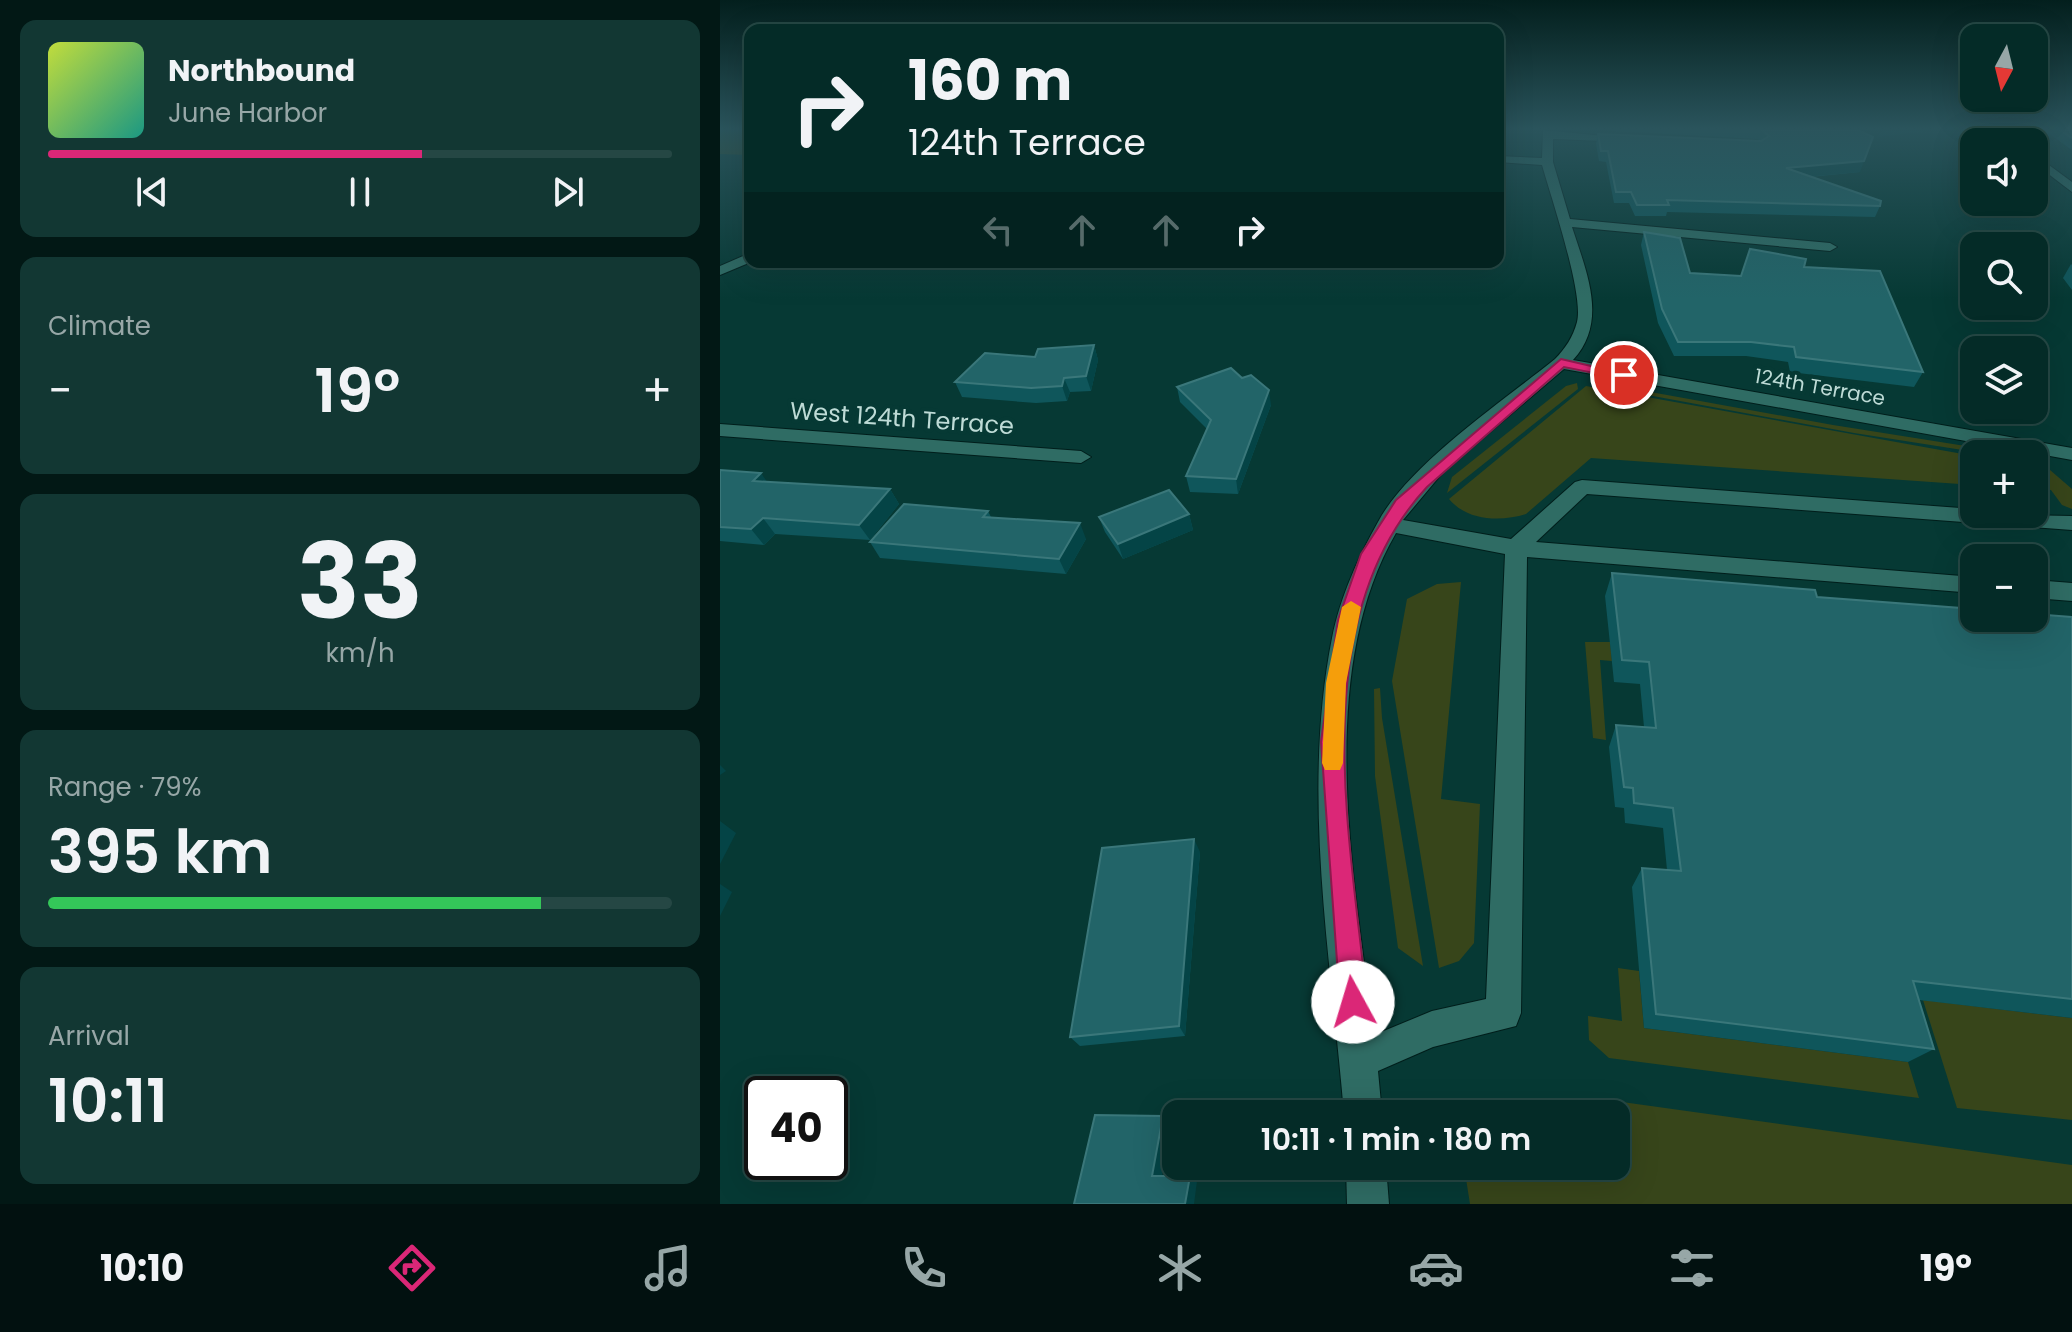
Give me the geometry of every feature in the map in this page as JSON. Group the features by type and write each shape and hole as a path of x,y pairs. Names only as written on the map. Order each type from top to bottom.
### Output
{"street":[{"path":"1362,1100 1331,742 1347,620 1370,554 1387,524 1421,483 1574,349 1586,320 1583,286 1553,186"},
{"path":"1562,222 1830,247"},
{"path":"720,271 744,260"},
{"name":"124th Terrace","path":"1561,363 2072,454"},
{"name":"West 124th Terrace","path":"720,430 1081,457"},
{"path":"1359,1060 1432,1029 1503,1013 1516,548 1582,487 2072,523"},
{"path":"1387,524 1516,548 1960,584"},
{"path":"2048,590 2072,592"},
{"path":"1367,1180 1368,1204"}],"green space":[{"path":"1590,381 1960,445 1960,450 1854,433 1615,389"},
{"path":"1577,383 1578,389 1447,493 1452,477 1566,386"},
{"path":"1586,386 1960,453 1960,484 1591,458 1526,514 1485,518 1465,512 1449,499"},
{"path":"2048,470 2072,489 2072,509 2062,505 2048,490"},
{"path":"1461,582 1441,799 1480,804 1474,943 1459,961 1439,968 1392,681 1407,599 1437,584"},
{"path":"1585,642 1610,642 1612,661 1600,660 1606,740 1593,738"},
{"path":"1380,688 1382,718 1423,966 1398,948 1375,776 1374,689"},
{"path":"1618,968 1639,971 1644,1028 1908,1062 1919,1098 1609,1058 1589,1040 1588,1016 1622,1021"},
{"path":"1923,1000 2072,1018 2072,1120 1957,1108"},
{"path":"1630,1103 2072,1165 2072,1204 1470,1204 1466,1180 1630,1180"}],"building":[{"path":"1615,186 1838,186 1881,201 1880,206 1667,200 1669,205 1637,205 1631,192 1616,192"},
{"path":"1644,232 1680,238 1690,273 1741,276 1750,249 1806,259 1804,267 1880,271 1923,372 1796,357 1794,347 1751,342 1678,342 1662,309"},
{"path":"1094,345 1086,376 1064,378 1062,386 1031,388 955,382 985,353 1035,357 1038,349"},
{"path":"1231,368 1242,378 1251,375 1269,390 1236,479 1186,476 1211,420 1177,387"},
{"path":"720,470 761,473 753,481 890,489 859,525 763,518 751,529 720,527"},
{"path":"1169,490 1189,514 1118,544 1099,517"},
{"path":"904,504 988,511 983,517 1080,523 1059,559 870,542"},
{"path":"1612,573 1815,590 1817,597 1960,608 1960,632 2048,632 2048,615 2072,617 2072,999 1913,981 1934,1049 1656,1014 1642,868 1681,871 1673,808 1634,803 1633,788 1624,787 1616,725 1656,728 1649,662 1622,660"},
{"path":"1194,839 1179,1026 1070,1037 1102,848"},
{"path":"1095,1115 1162,1116 1152,1176 1162,1176 1162,1180 1189,1180 1185,1204 1074,1204"}],"slow traffic":[{"path":"1333,763 1331,742 1336,683 1351,607"}],"route":[{"path":"1353,1002 1338,856 1331,742 1336,683 1347,620 1370,554 1402,503 1421,483 1561,363 1624,375"}]}
